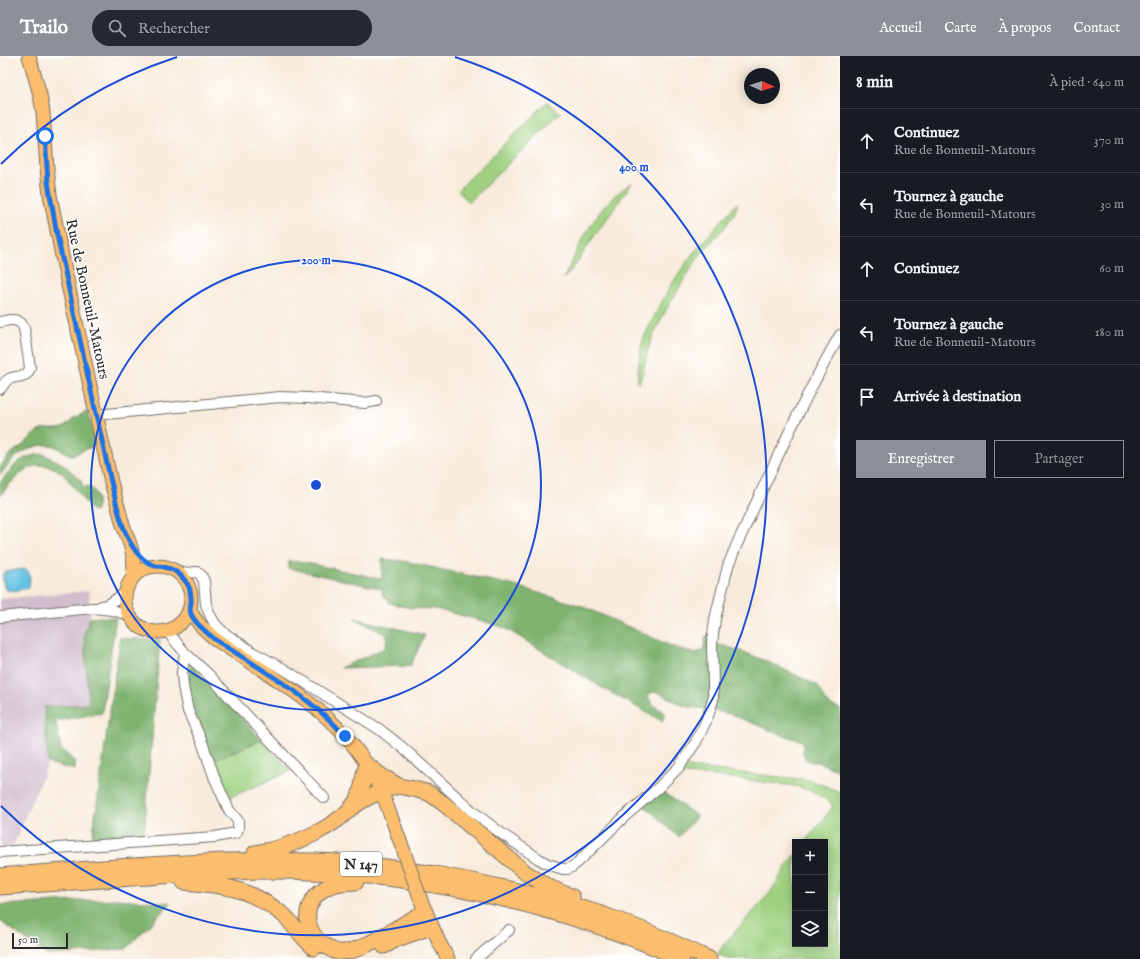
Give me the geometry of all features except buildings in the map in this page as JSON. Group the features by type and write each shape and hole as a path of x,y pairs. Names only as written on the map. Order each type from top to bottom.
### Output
{"highway":[{"path":"349,810 361,791 364,772 367,765 382,777 399,786 429,793 526,873 551,888 593,906 598,913"},
{"path":"198,862 208,856 256,853 274,850 294,843 314,834 334,822 362,800 399,786"},
{"name":"N 147","path":"0,876 198,862 269,860 318,861 407,869 496,885 537,895 598,913 658,936 709,959"},
{"name":"N 147","path":"0,887 174,874 270,871 360,875 463,889 504,899 603,927 682,959"},
{"path":"134,878 145,883 178,882 209,884 236,889 259,898 284,914 318,952 337,959"},
{"path":"424,907 376,940 358,949 344,952 334,951 324,946 315,938 310,929 308,920 311,904 315,897 322,890 343,882 403,886 437,885"},
{"path":"350,959 362,956 397,939 432,927"}],"main road":[{"name":"Rue de Bonneuil-Matours","path":"29,56 43,112 51,202 112,488 134,558 133,577"},
{"name":"Rue de Bonneuil-Matours","path":"131,545 141,557 155,566"},
{"path":"172,629 186,618 190,610 192,600 187,582 181,575 169,568 155,566 147,568 133,577 125,593 129,615 135,624 145,630 156,632 188,628 214,639"},
{"path":"190,610 195,620 214,639 320,710 334,723 355,748 367,765 382,792 424,907 448,959"}],"street":[{"path":"0,322 15,320 22,323 30,367 30,371 27,374 9,380 0,389"},
{"path":"181,575 185,573 197,572 202,575 206,604 210,615 215,624 224,633 254,653 282,668 379,729 404,748 472,811 502,834 539,859 557,868 567,869 578,862 624,817 658,788 679,767 696,742 708,719 711,710 713,685 712,651 714,627 719,599 728,566 806,398 840,335"},
{"path":"96,415 280,397 365,403 376,401"},
{"path":"0,617 93,608 109,604 125,593"},
{"path":"93,608 112,610 129,615"},
{"path":"172,629 185,653 208,674 324,798"},
{"path":"0,852 215,837 236,833 238,829 238,821 230,810 215,779 202,742 188,711 182,672 185,653"},
{"path":"476,959 509,930"}],"shaded area":[{"path":"89,591 90,618 84,635 89,704 44,707 48,763 10,853 0,855 0,599"}],"green space":[{"path":"547,102 560,113 469,202 458,190"},
{"path":"632,183 573,268 564,278 583,238 599,213 619,192"},
{"path":"737,203 729,222 697,259 664,313 650,344 642,375 638,384 641,349 644,337 655,315 672,284 690,257"},
{"path":"88,411 96,445 73,455 68,454 56,447 48,445 38,446 23,452 15,458 0,475 0,467 9,455 23,445 35,433 43,429 63,428 76,417"},
{"path":"43,454 63,464 81,480 83,488 88,486 93,490 97,500 96,511 94,512 89,507 61,472 51,467 42,465 34,466 19,475 0,496 0,483 19,461 27,457"},
{"path":"382,559 404,561 515,586 582,606 671,646 693,653 703,651 706,636 713,634 712,643 726,646 753,656 817,685 828,703 840,709 840,771 817,762 810,762 806,759 803,753 803,741 782,735 730,714 684,706 658,692 648,693 648,697 652,703 666,714 662,721 604,689 505,628 435,609 411,608 389,603 388,599 383,596 382,589 288,568 289,561 302,562 382,579"},
{"path":"90,618 116,618 102,713 56,721 61,749 75,762 75,770 48,763 44,707 89,704 84,635"},
{"path":"354,618 425,635 410,666 340,668 385,648 387,635"},
{"path":"120,638 160,640 144,835 92,839"},
{"path":"191,664 262,740 212,760 189,701 186,685"},
{"path":"262,740 291,771 228,798 212,760"},
{"path":"687,767 810,780 840,792 840,959 729,959 718,954 724,944 770,893 792,859 792,947 828,947 828,839 807,839 832,808 829,801 809,790 795,786 716,776 680,774"},
{"path":"658,788 697,816 679,837 640,802"},
{"path":"115,899 171,903 126,949 47,955 0,921 0,905"}],"water":[{"path":"26,569 30,580 29,587 17,590 5,589 3,573"}],"route":[{"path":"45,136 48,182 57,235 111,482 124,527 131,545 141,557 155,566 173,570 181,575 187,582 190,591 192,600 190,610 195,620 214,639 320,710 345,736"}]}
